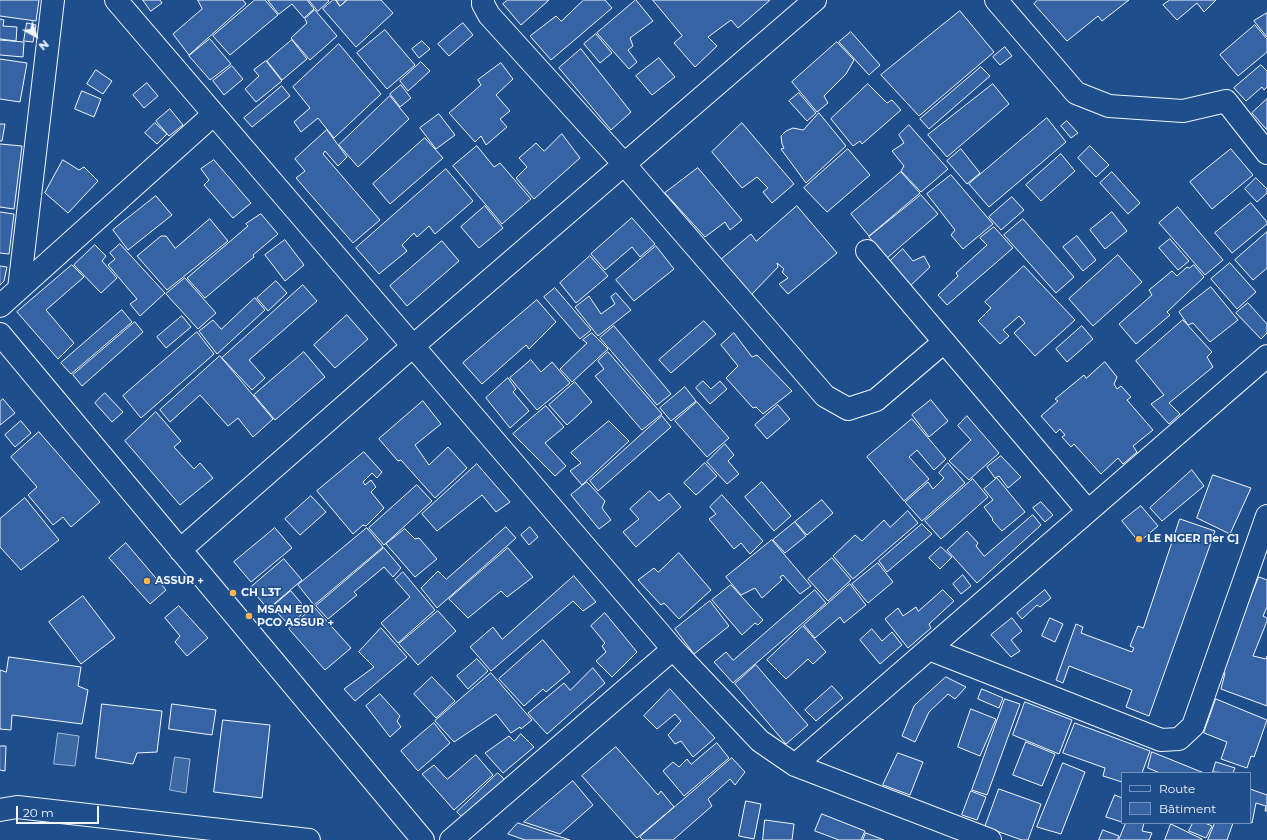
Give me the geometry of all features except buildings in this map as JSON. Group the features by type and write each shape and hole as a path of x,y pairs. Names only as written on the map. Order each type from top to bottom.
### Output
{"street":[{"path":"19,289 53,0"},
{"path":"116,0 673,649 760,741 795,765 990,840"},
{"path":"483,0 483,4 489,15 624,164 825,396 848,409 876,400 944,342"},
{"path":"180,550 413,346 815,0"},
{"path":"996,0 1076,93 1109,106 1183,111 1226,101 1267,152"},
{"path":"0,306 214,114"},
{"path":"867,251 1088,511"},
{"path":"0,334 423,840"},
{"path":"795,765 1267,356"},
{"path":"929,649 1161,740 1178,739 1193,726 1267,516"},
{"path":"451,840 673,649"},
{"path":"0,810 17,807 310,840"}],"water":[{"path":"58,733 79,736 75,766 54,764"},
{"path":"175,757 190,759 186,793 170,790"}],"place":[{"name":"LE NIGER [1er C]","path":"1139,539"},
{"name":"ASSUR +","path":"147,581"},
{"name":"CH L3T","path":"233,593"},
{"name":"MSAN E01 PCO ASSUR +","path":"249,616"}]}
